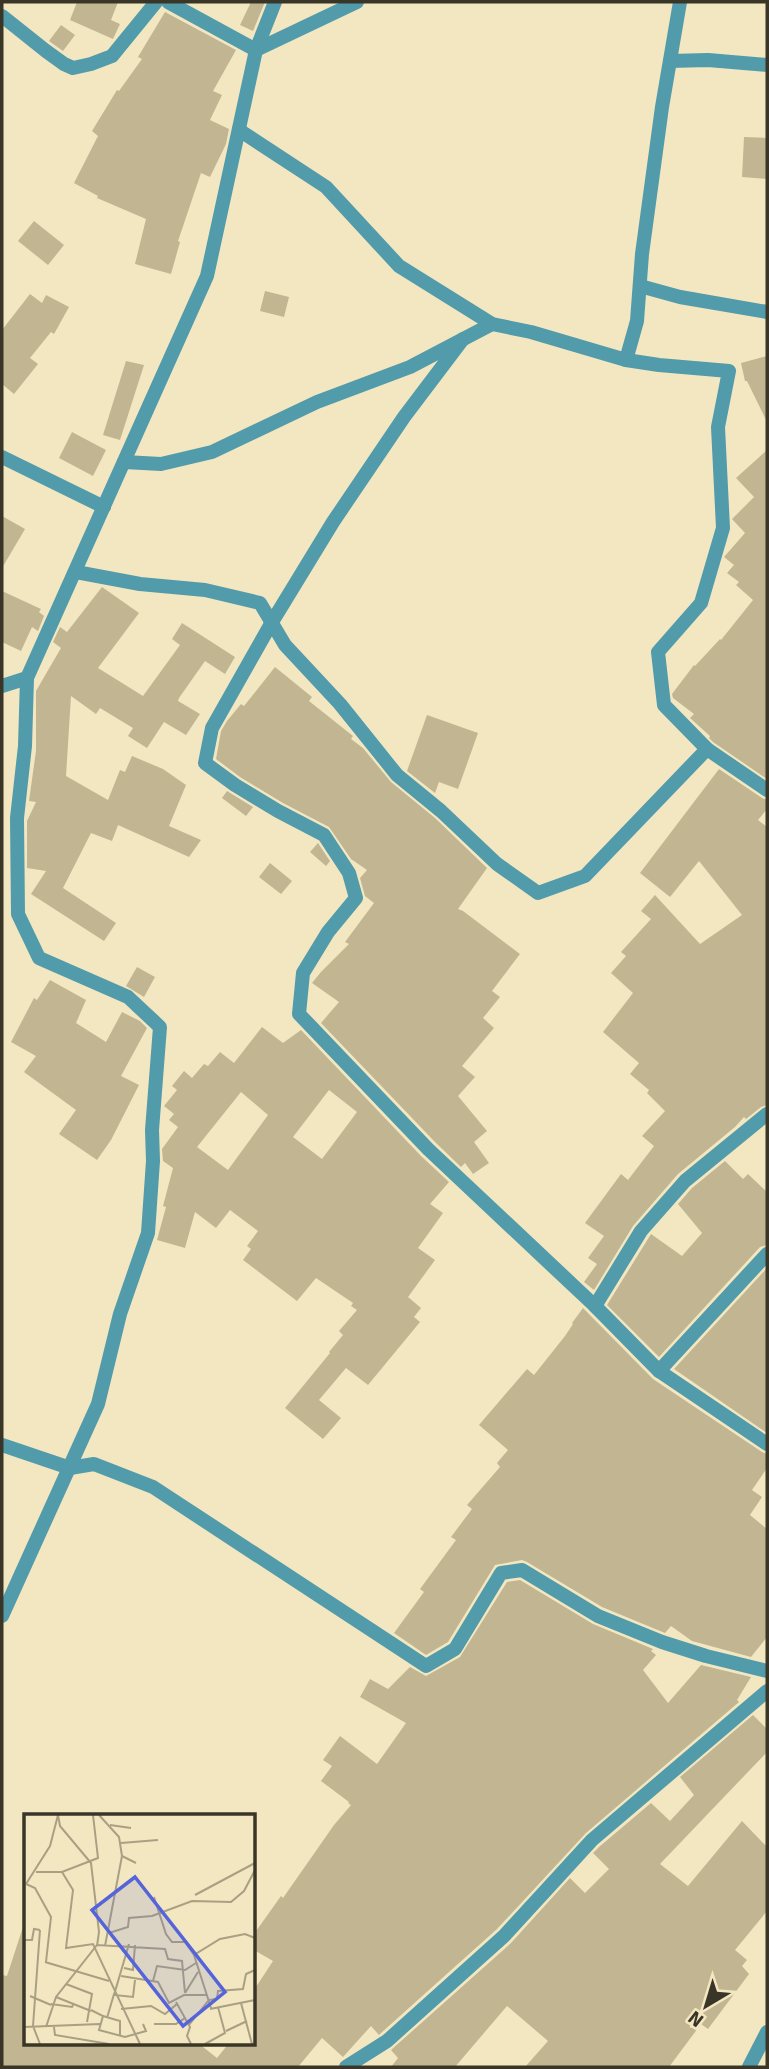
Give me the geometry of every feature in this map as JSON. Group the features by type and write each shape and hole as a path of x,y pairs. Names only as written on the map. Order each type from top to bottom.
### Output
{"street":[{"path":"2,16 46,51 73,68 112,55 156,2"},
{"path":"168,2 256,50"},
{"path":"2,1616 98,1405 120,1314 148,1233 160,1027 128,998 39,958 18,914 17,818 25,746 27,678 208,276 256,50 275,2"},
{"path":"256,50 357,2"},
{"path":"626,360 637,321 642,254 680,2"},
{"path":"670,61 708,60 767,65"},
{"path":"239,130 326,187 399,266 492,324 531,332 626,360 729,371 718,427 723,528 701,603 659,652 664,705 707,749 767,790"},
{"path":"640,286 680,297 767,312"},
{"path":"124,462 161,464 212,452 317,401 410,367 492,324"},
{"path":"463,339 404,418 333,522 272,622 212,728 205,763 235,785 324,835 349,873 356,898 328,932 303,973 299,1014 428,1149 595,1306 659,1371 767,1444"},
{"path":"2,457 104,507"},
{"path":"76,572 140,584 205,590 261,603 285,645 340,704 397,775 441,811 497,864 538,893 584,876 707,749"},
{"path":"2,686 27,678"},
{"path":"595,1306 641,1231 685,1181 767,1114"},
{"path":"659,1371 767,1254"},
{"path":"2,1445 70,1468 94,1464 153,1487 426,1666 455,1649 501,1573 522,1570 598,1616 662,1642 767,1671"},
{"path":"346,2067 387,2040 504,1936 592,1840 767,1690"},
{"path":"749,2067 767,2032"}],"building":[{"path":"77,2 118,2 111,20 120,24 113,39 70,20"},
{"path":"251,2 265,2 253,31 240,25"},
{"path":"165,12 236,50 213,91 222,95 210,120 229,129 226,144 210,177 201,173 178,241 180,242 171,274 135,264 146,219 97,198 98,196 74,183 98,136 92,131 117,90 119,91 142,59 138,57"},
{"path":"61,25 75,35 63,51 49,41"},
{"path":"744,137 767,138 767,179 742,177"},
{"path":"34,221 64,245 48,265 18,241"},
{"path":"265,291 289,297 284,317 260,311"},
{"path":"30,294 42,303 46,295 69,307 54,334 51,332 30,358 38,364 14,394 2,384 2,330"},
{"path":"767,356 767,422 745,381 741,363"},
{"path":"126,361 144,365 120,440 103,435"},
{"path":"72,432 106,450 93,476 59,458"},
{"path":"767,450 767,779 713,742 690,718 694,714 673,698 672,694 694,665 721,640 753,600 736,585 739,582 727,573 734,565 724,557 745,533 732,519 754,497 736,478"},
{"path":"2,516 25,529 2,568"},
{"path":"102,587 139,613 98,668 143,696 180,645 172,639 182,623 235,657 225,674 205,661 179,698 178,701 200,714 186,735 164,722 147,748 128,736 133,728 100,708 96,714 71,696 66,776 108,800 120,770 125,772 132,756 163,769 186,785 169,826 201,840 189,857 118,825 112,841 91,833 63,888 116,923 104,941 31,894 46,871 27,868 27,821 36,802 29,801 36,751 36,691 61,648 53,642 60,627 67,632"},
{"path":"2,591 41,609 39,612 44,616 38,631 32,627 21,651 2,642"},
{"path":"275,667 312,697 309,701 353,736 351,739 363,748 391,782 435,818 487,868 458,909 520,954 492,991 500,997 483,1018 494,1028 462,1066 475,1077 458,1096 487,1131 474,1142 489,1163 473,1174 465,1163 461,1167 435,1142 321,1023 339,1002 312,983 349,944 345,942 374,903 365,896 360,878 367,870 351,859 329,827 283,803 216,759 221,731 227,721 241,704 244,706"},
{"path":"427,715 478,733 458,789 439,782 435,793 407,771"},
{"path":"719,769 767,800 767,809 758,820 767,827 767,1105 746,1119 744,1117 678,1174 633,1226 594,1290 584,1282 597,1264 588,1258 604,1236 585,1223 621,1174 628,1180 654,1146 642,1136 665,1111 647,1093 649,1090 630,1074 639,1063 603,1032 633,993 611,973 626,956 621,952 651,919 641,911 655,895 700,944 742,915 699,861 670,897 640,873"},
{"path":"227,791 253,807 246,816 222,798"},
{"path":"318,843 330,861 326,866 310,852"},
{"path":"270,863 292,881 281,894 259,877"},
{"path":"137,967 155,977 144,997 126,986"},
{"path":"50,980 86,1000 76,1023 106,1042 122,1012 140,1021 147,1028 121,1076 139,1085 111,1140 97,1160 59,1134 76,1110 24,1072 36,1056 11,1042 34,998 37,1000"},
{"path":"262,1027 283,1043 301,1030 449,1182 430,1204 443,1213 418,1248 435,1260 408,1297 421,1308 414,1317 420,1322 368,1385 346,1368 319,1400 341,1418 323,1439 285,1408 343,1335 339,1331 357,1310 351,1306 353,1303 316,1278 297,1301 243,1260 251,1249 247,1246 258,1231 230,1210 216,1228 195,1212 185,1248 157,1240 173,1168 163,1161 162,1149 178,1127 169,1120 174,1114 164,1106 177,1090 172,1086 184,1071 192,1078 220,1052 234,1063","holes":["329,1090 357,1112 322,1159 293,1137","241,1092 268,1115 228,1170 197,1147"]},
{"path":"725,1161 743,1179 748,1174 767,1192 767,1245 760,1247 659,1357 607,1305 651,1234 682,1256 702,1233 678,1204 692,1188"},
{"path":"767,1268 767,1433 674,1369"},
{"path":"583,1308 653,1379 767,1454 767,1468 752,1490 762,1497 750,1515 767,1529 767,1637 751,1657 692,1641 671,1626 665,1633 602,1607 522,1560 495,1565 448,1642 426,1655 394,1633 424,1592 420,1589 456,1540 451,1537 472,1509 467,1505 500,1467 497,1463 508,1450 479,1425 527,1369 534,1375"},
{"path":"520,1580 593,1624 653,1649 651,1651 656,1655 643,1670 668,1703 701,1665 751,1677 737,1700 739,1702 586,1833 497,1929 379,2035 371,2026 343,2057 322,2038 298,2067 2,2067 2,1975 7,1976 23,1927 24,2044 199,2044 217,2058 228,2044 256,2044 256,1987 273,1961 256,1951 256,1931 351,1805 321,1781 332,1766 323,1760 340,1736 377,1764 406,1723 360,1697 370,1679 388,1689 410,1667 426,1676 460,1657 507,1582"},
{"path":"753,1715 767,1729 767,1752 660,1864 688,1886 742,1821 767,1847 767,1911 735,1950 747,1960 742,1966 749,1974 708,2029 701,2024 669,2067 525,2067 548,2041 507,2006 455,2067 391,2067 398,2058 391,2050 511,1943 570,1878 585,1893 609,1869 593,1853 599,1847 651,1803 670,1821 694,1795 680,1777"}]}
